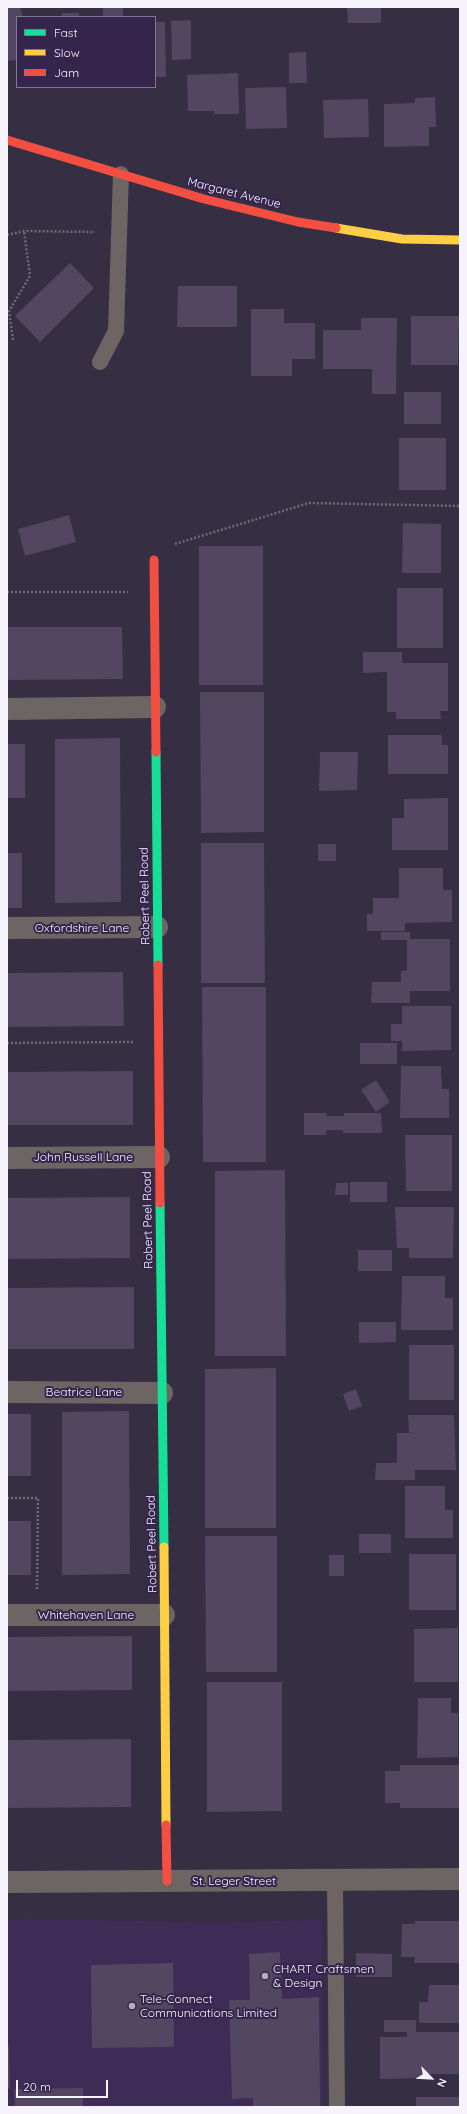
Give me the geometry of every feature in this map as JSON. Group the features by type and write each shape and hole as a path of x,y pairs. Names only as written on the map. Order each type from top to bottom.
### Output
{"street":[{"name":"Margaret Avenue","path":"7,140 204,199 298,222 402,239 460,240"},
{"name":"Robert Peel Road","path":"154,560 167,1881"},
{"path":"7,709 155,707"},
{"name":"Oxfordshire Lane","path":"7,928 157,927"},
{"name":"John Russell Lane","path":"7,1158 160,1157"},
{"name":"Beatrice Lane","path":"7,1392 162,1393"},
{"name":"Whitehaven Lane","path":"7,1616 164,1615"},
{"name":"St. Leger Street","path":"7,1882 460,1879"}],"lane":[{"path":"100,362 116,331 122,174"},
{"path":"335,1880 337,2107"}],"path":[{"path":"7,235 24,231 119,234"},
{"path":"13,340 9,311 30,276 24,231"},
{"path":"154,560 172,545 309,503 460,506"},
{"path":"7,592 130,592"},
{"path":"7,1043 136,1042"},
{"path":"7,1498 38,1498 37,1616"}],"shaded area":[{"path":"7,1919 218,1922 322,1920 323,2107 7,2107"}],"building":[{"path":"7,7 21,7 22,16 16,16 16,60 7,61"},
{"path":"103,7 123,7 123,16 103,16"},
{"path":"347,7 381,7 381,23 348,23"},
{"path":"62,13 79,13 79,16 62,16"},
{"path":"191,20 191,59 172,60 171,21"},
{"path":"156,22 165,22 166,77 156,77"},
{"path":"306,52 307,83 289,83 289,53"},
{"path":"238,73 239,114 214,114 214,111 188,111 187,75"},
{"path":"286,87 287,128 246,129 245,88"},
{"path":"435,97 436,127 429,127 429,146 384,147 384,104 415,103 415,98"},
{"path":"368,99 369,137 324,138 323,100"},
{"path":"70,263 94,288 40,342 15,316"},
{"path":"178,286 237,286 237,327 177,327"},
{"path":"251,309 284,309 284,323 315,323 315,359 292,359 292,376 251,376"},
{"path":"411,316 459,316 458,365 411,365"},
{"path":"361,318 397,318 396,394 372,394 372,369 323,369 323,330 361,330"},
{"path":"404,392 441,392 441,424 404,424"},
{"path":"399,438 446,438 446,490 399,490"},
{"path":"69,515 76,542 25,556 18,529"},
{"path":"403,523 441,524 441,573 402,573"},
{"path":"199,546 263,546 263,685 199,685"},
{"path":"397,588 443,588 443,648 397,648"},
{"path":"7,627 122,627 123,679 7,680"},
{"path":"363,652 402,652 402,663 448,663 448,711 440,711 441,719 396,719 396,712 387,712 387,672 363,673"},
{"path":"200,692 264,692 264,832 201,833"},
{"path":"388,735 442,735 442,745 448,745 448,774 388,774"},
{"path":"120,738 121,902 55,903 55,739"},
{"path":"7,744 25,744 25,798 7,798"},
{"path":"320,752 358,752 357,790 319,791"},
{"path":"448,798 448,850 392,850 392,818 404,818 404,799"},
{"path":"201,843 264,843 265,983 201,983"},
{"path":"318,844 336,844 336,861 318,861"},
{"path":"7,853 22,853 22,908 7,908"},
{"path":"399,868 443,868 443,890 452,890 452,922 405,923 405,931 367,931 367,914 373,914 373,898 399,898"},
{"path":"381,932 410,932 410,939 450,939 450,991 410,991 410,1003 371,1003 372,982 401,982 401,971 407,970 407,940 381,940"},
{"path":"123,972 124,1026 7,1027 7,973"},
{"path":"202,987 266,987 266,1162 203,1162"},
{"path":"402,1006 451,1006 451,1050 402,1051 402,1041 391,1041 391,1024 402,1024"},
{"path":"360,1043 397,1043 397,1064 360,1064"},
{"path":"401,1066 441,1066 442,1089 449,1089 449,1118 400,1118"},
{"path":"133,1071 133,1125 7,1125 7,1072"},
{"path":"376,1080 390,1102 376,1112 361,1090"},
{"path":"304,1113 327,1113 326,1116 344,1116 344,1113 381,1113 382,1133 343,1133 343,1130 327,1130 326,1135 304,1135"},
{"path":"405,1135 452,1135 452,1191 406,1191"},
{"path":"285,1170 286,1356 215,1356 215,1171"},
{"path":"350,1182 387,1182 387,1202 350,1202"},
{"path":"336,1183 348,1183 348,1195 335,1195"},
{"path":"130,1197 130,1258 7,1259 7,1198"},
{"path":"395,1207 454,1207 453,1258 409,1258 409,1248 397,1248"},
{"path":"358,1250 392,1250 392,1271 358,1271"},
{"path":"402,1276 445,1276 445,1298 453,1298 453,1330 401,1330"},
{"path":"134,1287 134,1349 7,1349 7,1288"},
{"path":"359,1322 396,1322 396,1342 359,1343"},
{"path":"409,1345 454,1345 454,1400 409,1400"},
{"path":"276,1368 276,1528 205,1528 205,1369"},
{"path":"356,1389 362,1406 349,1411 343,1394"},
{"path":"129,1411 130,1574 62,1575 62,1412"},
{"path":"7,1414 31,1414 31,1476 7,1476"},
{"path":"408,1415 454,1415 456,1470 415,1470 415,1480 375,1480 376,1463 397,1463 397,1433 409,1433"},
{"path":"405,1486 445,1486 445,1510 453,1510 453,1538 405,1538"},
{"path":"7,1521 31,1521 31,1575 7,1575"},
{"path":"359,1534 391,1534 391,1553 359,1553"},
{"path":"205,1536 277,1536 277,1672 206,1672"},
{"path":"409,1554 456,1554 456,1610 409,1610"},
{"path":"329,1555 344,1555 344,1576 329,1576"},
{"path":"458,1628 458,1682 414,1682 414,1629"},
{"path":"132,1636 132,1690 7,1691 7,1637"},
{"path":"207,1682 282,1682 282,1811 207,1812"},
{"path":"418,1698 451,1698 451,1713 458,1713 458,1757 417,1758"},
{"path":"131,1739 131,1807 7,1808 7,1740"},
{"path":"400,1765 460,1765 460,1808 400,1808 400,1803 385,1803 385,1771 400,1771"},
{"path":"415,1921 460,1921 460,1963 414,1963 415,1957 401,1957 402,1924 415,1924"},
{"path":"280,1952 282,1999 319,1997 320,2107 253,2107 253,2098 232,2099 229,2000 250,2000 249,1954"},
{"path":"356,1953 392,1954 392,1977 356,1977"},
{"name":"Tele-Connect Communications Limited","path":"173,1963 174,2047 92,2048 91,1965"},
{"path":"429,1985 460,1985 460,2023 419,2023 419,2002 428,2002"},
{"path":"384,2020 416,2020 416,2032 460,2032 460,2074 424,2074 424,2078 380,2079 380,2037 407,2037 407,2032 384,2032"},
{"path":"7,2045 9,2045 10,2088 7,2088"},
{"path":"83,2088 83,2107 15,2107 14,2089"},
{"path":"416,2097 460,2097 460,2107 416,2107"}],"traffic: fast":[{"path":"156,752 158,965"},
{"path":"160,1203 164,1547"}],"traffic: slow":[{"path":"336,228 402,239 460,240"},
{"path":"164,1547 166,1825"}],"traffic: jam":[{"path":"7,140 204,199 298,222 336,228"},
{"path":"154,560 156,752"},
{"path":"158,965 160,1203"},
{"path":"166,1825 167,1881"}],"place":[{"name":"CHART Craftsmen & Design","path":"265,1976"},
{"name":"Tele-Connect Communications Limited","path":"132,2006"}]}
